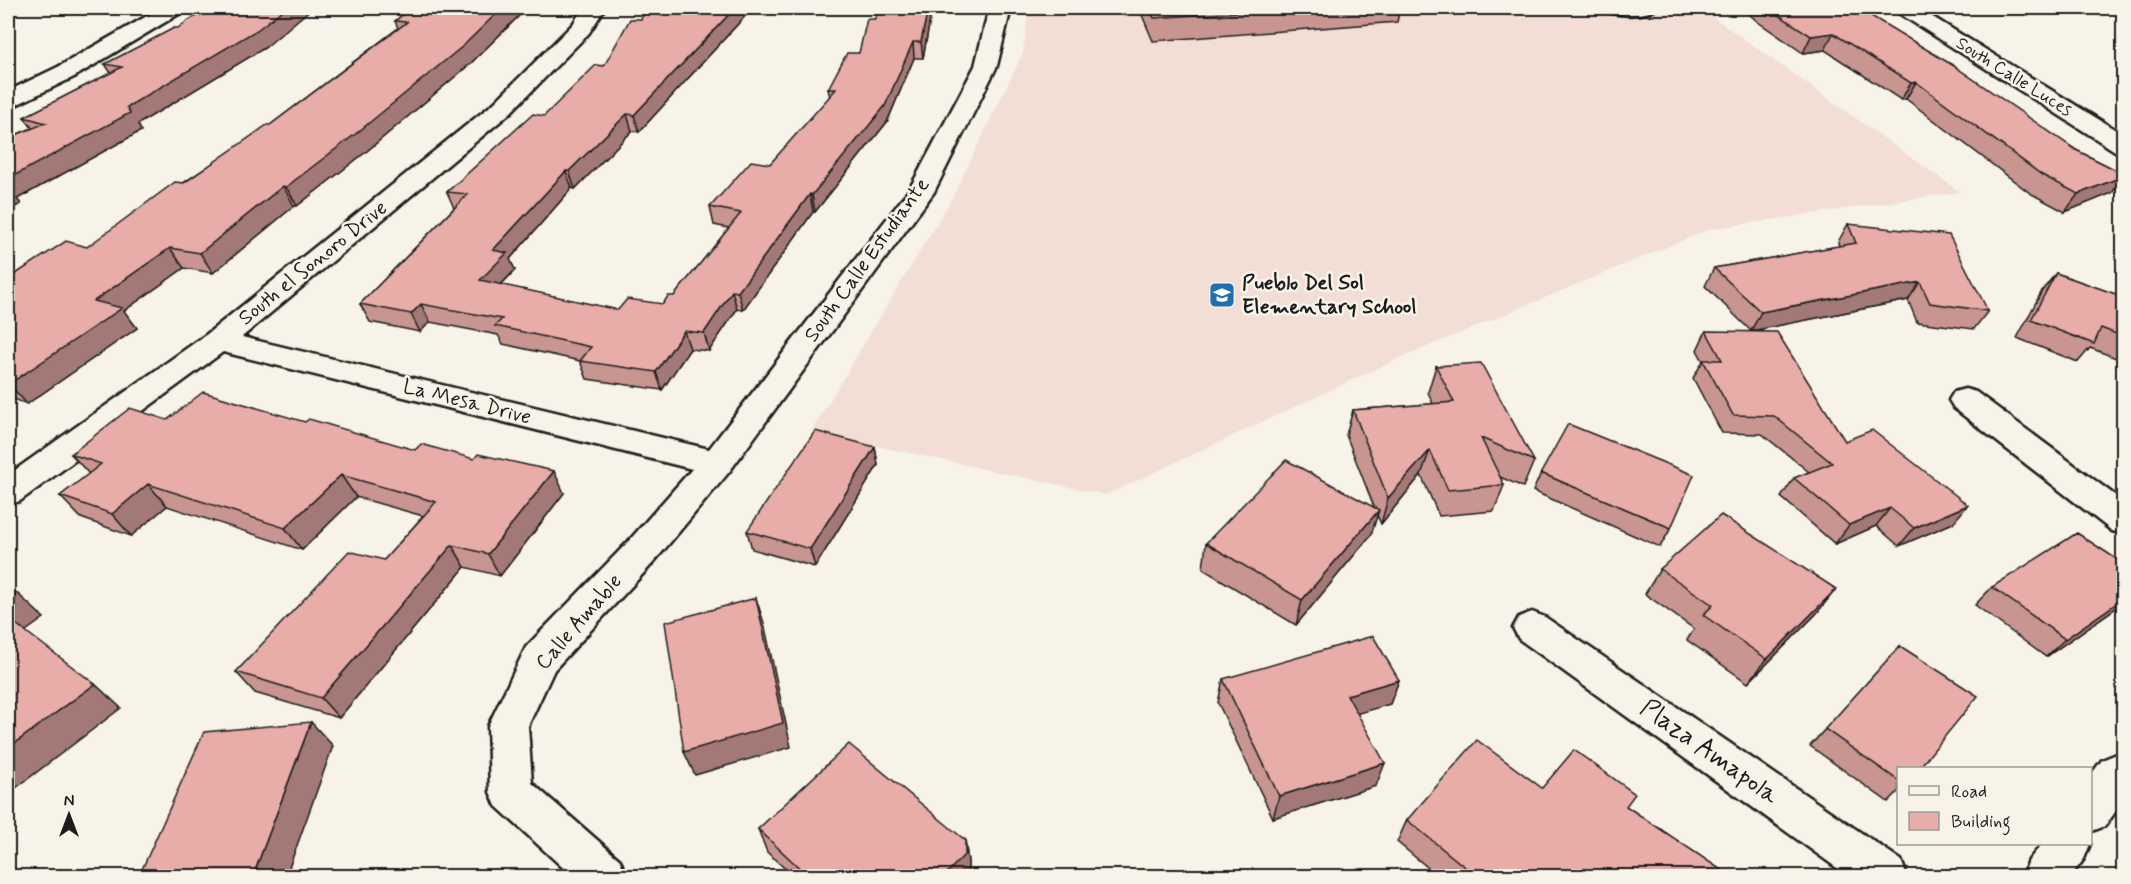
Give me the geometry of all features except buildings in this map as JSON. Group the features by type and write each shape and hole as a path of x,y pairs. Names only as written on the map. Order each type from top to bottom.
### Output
{"street":[{"path":"8,100 66,72 175,8"},
{"name":"South el Sonoro Drive","path":"8,492 218,340 502,108 581,28 594,8"},
{"name":"South Calle Estudiante","path":"717,463 921,192 986,66 1000,8"},
{"name":"South Calle Luces","path":"1904,8 2124,146"},
{"name":"La Mesa Drive","path":"218,340 717,463"},
{"path":"1965,400 2124,521"},
{"name":"Calle Amable","path":"604,876 511,792 508,726 540,659 640,553 717,463"},
{"name":"Plaza Amapola","path":"1532,628 1885,876"},
{"path":"2092,811 2117,774 2124,770"},
{"path":"2045,876 2067,845"}],"lane":[{"path":"1609,8 1630,10 1650,8"}],"shaded area":[{"name":"Pueblo Del Sol Elementary School","path":"1029,8 1700,8 1960,192 1710,229 1393,361 1106,495 811,432 952,198 1023,53"}],"place":[{"name":"Pueblo Del Sol Elementary School","path":"1222,295"}]}
